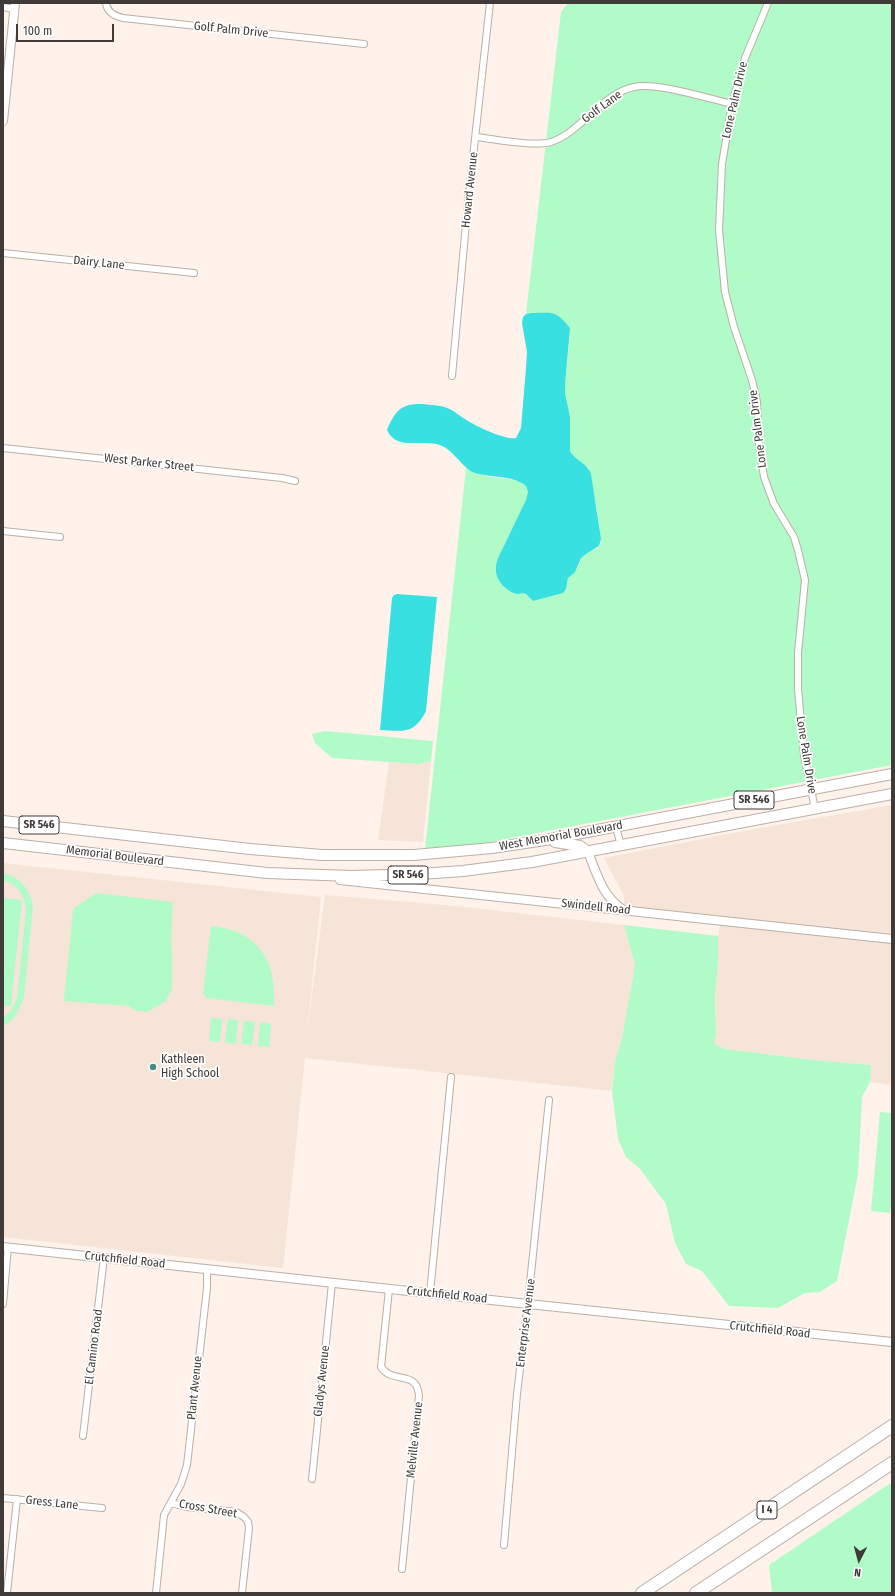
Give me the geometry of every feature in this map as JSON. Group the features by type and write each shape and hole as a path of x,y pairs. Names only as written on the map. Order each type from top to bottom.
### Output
{"highway":[{"name":"I 4","path":"642,1593 892,1426"},
{"name":"I 4","path":"696,1593 892,1463"}],"main road":[{"name":"West Memorial Boulevard","path":"226,846 322,854 414,855 492,848 616,827 892,774"},
{"name":"West Memorial Boulevard","path":"227,870 300,875 373,876 463,871 532,862 588,852 892,794"},
{"name":"Memorial Boulevard","path":"3,821 226,846"},
{"path":"545,840 570,843 580,846 588,852"},
{"name":"Memorial Boulevard","path":"3,843 227,870"}],"street":[{"name":"Golf Palm Drive","path":"106,3 107,9 111,13 122,18 364,44"},
{"name":"Howard Avenue","path":"452,376 468,202 490,3"},
{"name":"Lone Palm Drive","path":"768,3 744,58 732,104 720,180 719,230 722,273 730,312 750,373 757,402 759,444 764,477 774,504 794,537 805,580 798,653 798,689 804,755 815,809"},
{"path":"3,7 15,6 3,121"},
{"name":"Golf Lane","path":"476,137 533,143 551,142 564,136 617,94 629,88 642,85 656,86 732,104"},
{"name":"Dairy Lane","path":"3,253 194,273"},
{"name":"West Parker Street","path":"3,448 295,480"},
{"path":"3,531 60,537"},
{"path":"616,827 621,846"},
{"path":"588,852 602,888 613,903 624,910"},
{"name":"Swindell Road","path":"300,875 892,939"},
{"path":"592,907 601,900 602,888"},
{"path":"430,1293 451,1077"},
{"name":"Enterprise Avenue","path":"504,1545 517,1394 549,1100"},
{"path":"3,1304 5,1247"},
{"name":"Crutchfield Road","path":"5,1247 892,1342"},
{"name":"El Camino Road","path":"83,1436 104,1258"},
{"name":"Plant Avenue","path":"156,1593 164,1516 181,1484 187,1465 207,1288 207,1269"},
{"name":"Gladys Avenue","path":"312,1479 332,1283"},
{"name":"Melville Avenue","path":"389,1289 381,1367 384,1372 389,1375 412,1380 418,1385 419,1396 402,1569"},
{"name":"Gress Lane","path":"3,1498 102,1508"},
{"path":"7,1593 6,1567 17,1499"},
{"name":"Cross Street","path":"171,1503 186,1507 236,1512 244,1517 248,1522 249,1528 242,1593"}],"shaded area":[{"path":"431,761 423,842 378,840 389,762 418,764"},
{"path":"892,805 892,935 626,906 624,905 624,896 604,858 749,830"},
{"name":"Kathleen High School","path":"3,863 321,897 307,1034 325,895 456,906 624,925 635,965 622,1038 615,1062 612,1091 305,1058 283,1268 3,1237"},
{"path":"720,925 892,943 892,1085 870,1082 870,1065 812,1060 725,1049 714,1044 716,1034 715,997 718,963 718,936"}],"green space":[{"path":"568,3 892,3 892,765 485,843 425,849 466,468 485,476 514,480 526,486 528,492 527,500 504,545 496,565 516,594 526,594 533,601 563,593 567,585 568,577 578,567 581,558 599,547 601,543 597,509 589,468 572,455 570,451 570,417 565,393 565,385 570,336 531,313 526,314 561,12"},
{"path":"325,731 433,741 431,761 418,764 332,758 315,743 312,734"},
{"path":"3,873 14,877 27,889 33,906 24,998 16,1015 11,1021 3,1026 3,1018 11,1010 17,999 26,911 24,900 20,891 13,885 3,880"},
{"path":"96,893 173,902 171,938 172,989 165,1002 147,1012 134,1010 129,1006 64,1001 73,911 74,908"},
{"path":"3,898 22,900 11,1006 3,1006"},
{"path":"624,925 718,936 718,963 715,997 716,1034 714,1044 725,1049 812,1060 871,1065 870,1082 862,1097 858,1174 837,1281 820,1292 805,1293 778,1308 729,1306 702,1271 686,1264 675,1243 666,1204 640,1169 626,1157 618,1139 612,1091 615,1062 622,1038 635,965"},
{"path":"211,926 227,929 241,934 252,941 261,951 268,962 272,975 274,1006 207,998 203,994"},
{"path":"211,1018 222,1019 220,1042 209,1041"},
{"path":"228,1019 238,1020 236,1044 225,1042"},
{"path":"244,1021 255,1022 252,1045 241,1044"},
{"path":"260,1022 271,1024 269,1047 258,1046"},
{"path":"880,1112 892,1113 892,1196 890,1213 871,1211"},
{"path":"892,1482 892,1593 772,1593 769,1565"}],"water":[{"path":"549,313 557,315 570,328 565,393 570,417 570,451 587,467 591,474 601,539 599,546 581,558 575,572 568,578 566,589 563,593 533,601 526,594 517,594 510,591 500,582 496,574 496,564 499,556 526,500 528,492 526,486 521,482 508,478 475,473 465,467 452,453 442,446 429,443 402,442 391,436 387,430 396,413 404,407 415,404 423,404 450,409 469,422 490,432 505,437 516,438 521,428 527,352 522,323 523,317 526,314"},
{"path":"397,594 437,597 426,711 422,719 412,728 401,731 380,730 392,598"}],"place":[{"name":"Kathleen High School","path":"153,1067"}]}
